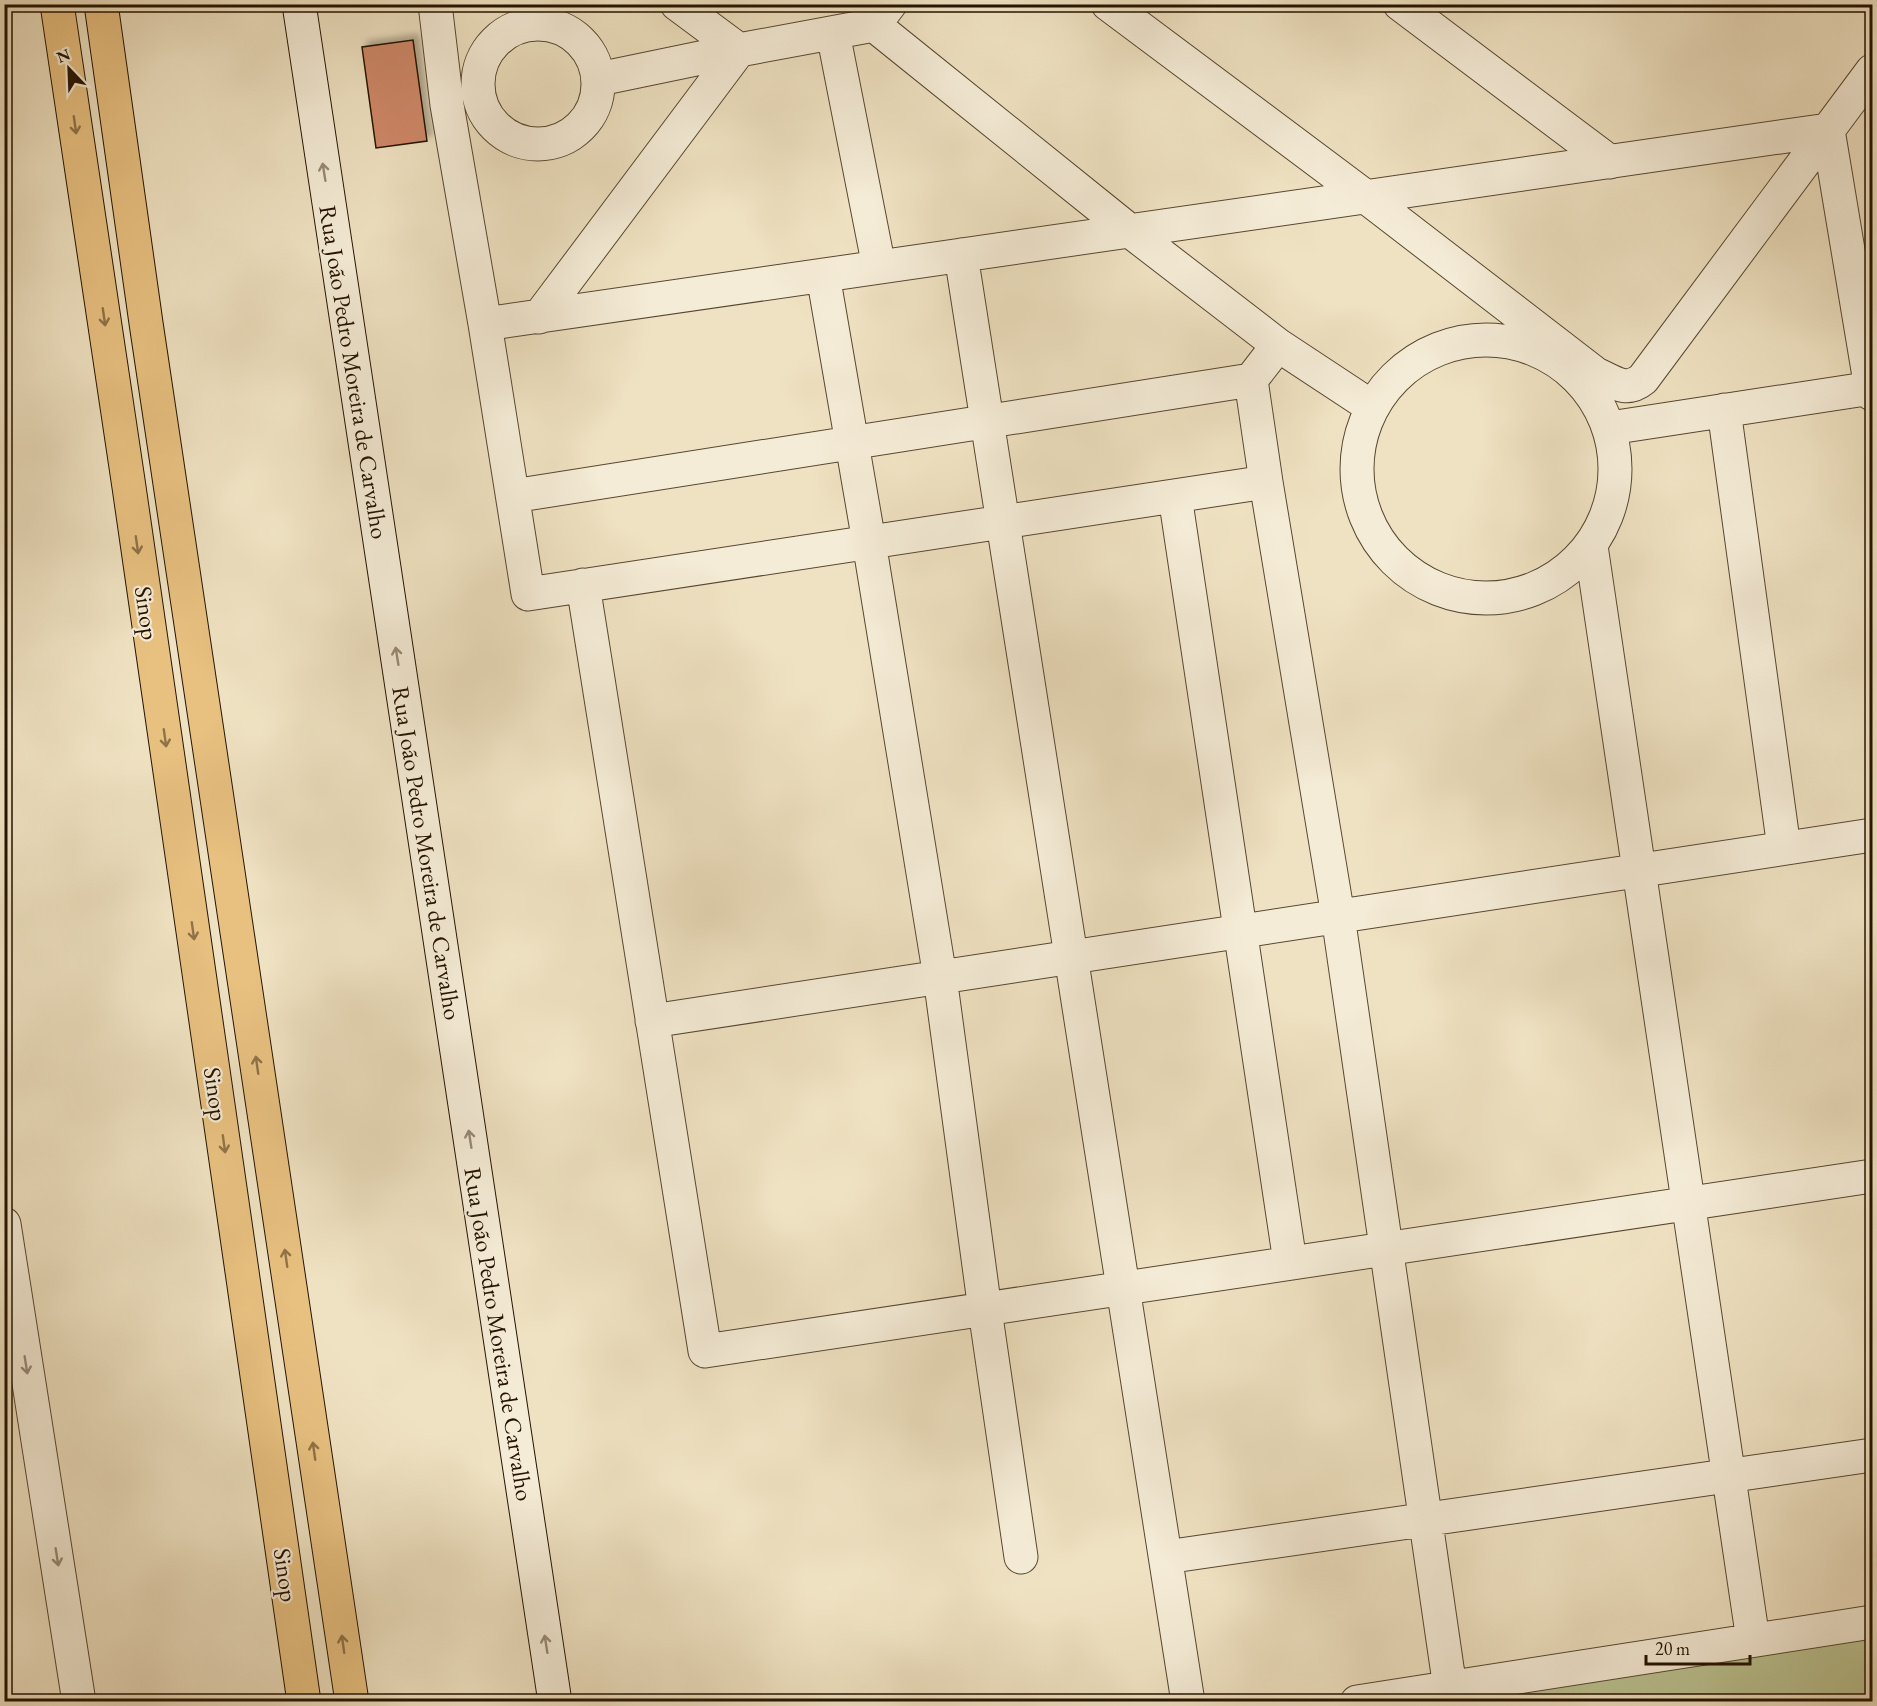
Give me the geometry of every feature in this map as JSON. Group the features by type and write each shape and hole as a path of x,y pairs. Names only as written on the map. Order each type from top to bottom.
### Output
{"highway":[{"name":"Sinop","path":"57,4 304,1701"},
{"path":"101,4 352,1701"}],"street":[{"name":"Rua João Pedro Moreira de Carvalho","path":"299,4 555,1701"},
{"path":"435,4 447,105 528,594 1266,482"},
{"path":"677,4 739,50"},
{"path":"1108,4 1366,197 1596,374 1626,387 1635,386 1644,379 1872,70"},
{"path":"1400,4 1610,162"},
{"path":"599,79 833,33 882,15 1130,231 1278,345 1372,406"},
{"path":"833,33 879,267"},
{"path":"539,316 739,50"},
{"path":"485,324 1828,130"},
{"path":"1610,428 1872,390 1828,130"},
{"path":"961,255 1188,1701"},
{"path":"823,275 940,977 1021,1557"},
{"path":"1475,339 1517,342 1556,358 1588,386 1610,428 1617,466 1611,508 1591,546 1559,576 1520,594 1477,598 1435,588 1398,565 1372,531 1358,490 1358,447 1372,406 1398,374 1433,350 1475,339"},
{"path":"513,496 1251,380 1278,345"},
{"path":"1251,380 1338,916 1451,1694"},
{"path":"1724,410 1784,848"},
{"path":"1174,496 1290,1262"},
{"path":"1591,546 1754,1640"},
{"path":"583,585 705,1351 1872,1176"},
{"path":"652,1021 1872,835"},
{"path":"4,1224 79,1701"},
{"path":"1167,1557 1872,1455"},
{"path":"1357,1701 1451,1694 1754,1640 1872,1622"}],"green space":[{"path":"1872,1622 1872,1701 1358,1701"}],"building":[{"path":"413,40 427,141 376,148 362,47"}]}
